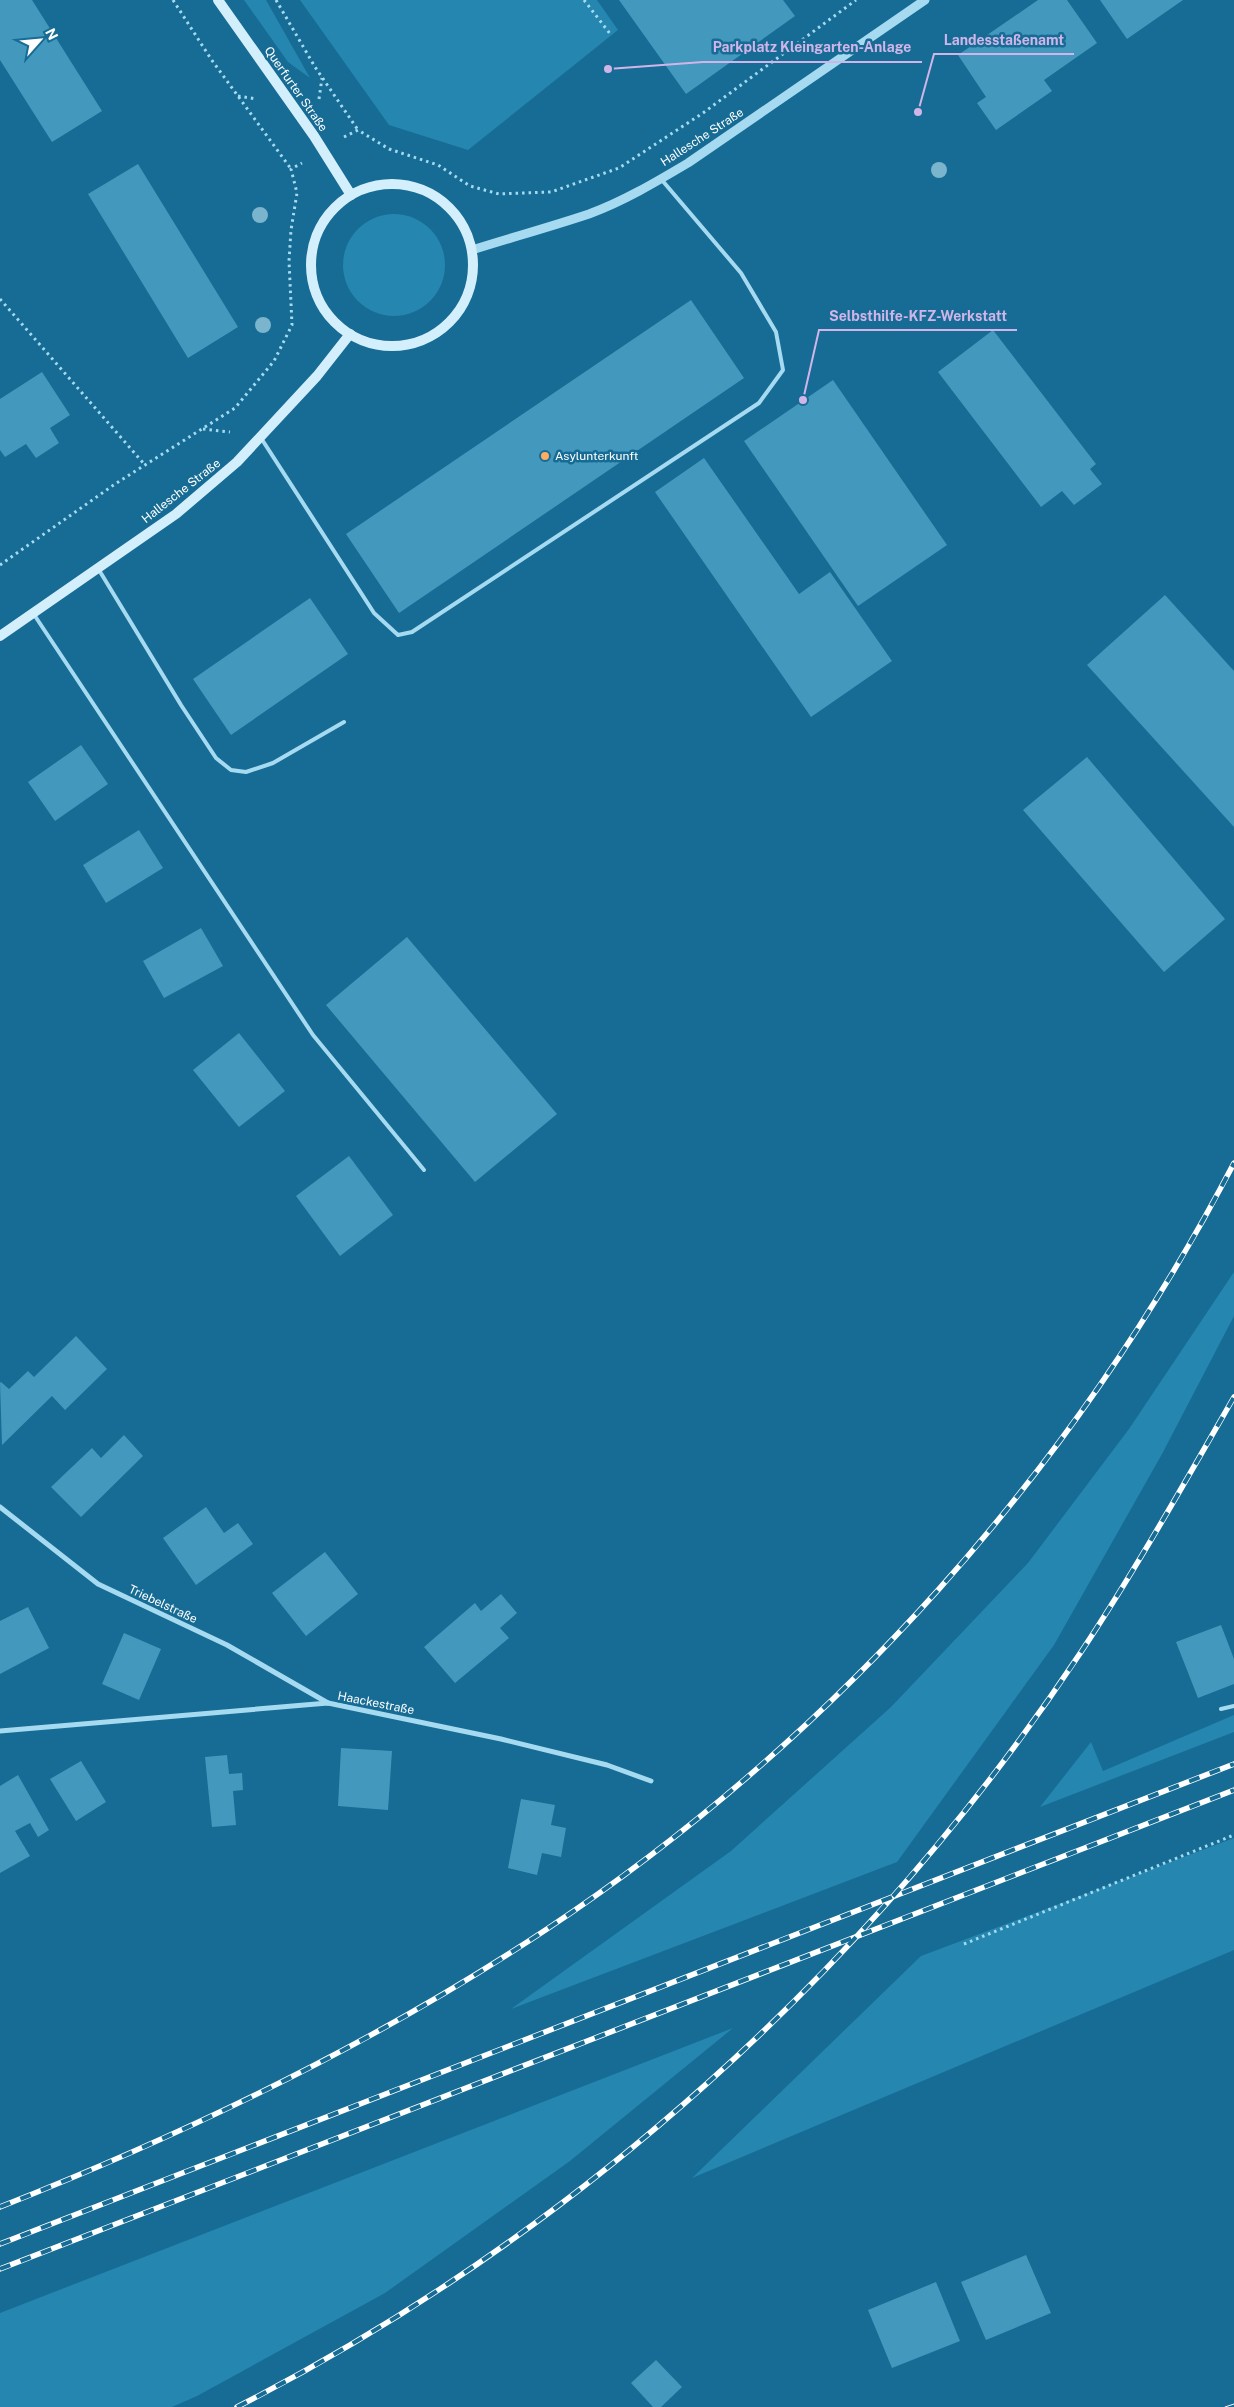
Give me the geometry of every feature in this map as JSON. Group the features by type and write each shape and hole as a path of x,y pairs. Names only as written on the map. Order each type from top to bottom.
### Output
{"main road":[{"name":"Querfurter Straße","path":"218,0 323,149 351,195"},
{"path":"401,184 418,187 433,195 450,208 463,225 472,250 472,281 468,296 460,309 439,332 410,344 395,346 379,345 350,334 335,323 315,292 312,274 312,255 316,237 324,220 336,206 366,187 401,184"},
{"name":"Hallesche Straße","path":"0,636 176,514 237,462 317,376 350,334"}],"street":[{"name":"Hallesche Straße","path":"472,250 589,214 628,197 661,179 688,163 925,0"},
{"name":"Triebelstraße","path":"0,1507 98,1584 226,1645 328,1703"},
{"name":"Haackestraße","path":"0,1732 328,1703 501,1738 607,1765 651,1780"}],"lane":[{"path":"261,437 374,613 398,635 412,632 759,403 783,370 776,332 741,273 661,179"},
{"path":"98,568 181,705 216,758 231,770 246,772 273,764 344,722"},
{"path":"33,613 313,1036 424,1170"},
{"path":"1221,1709 1234,1706"}],"path":[{"path":"0,565 145,465 235,408 274,361 292,325 290,253 297,193 291,169 211,59 173,0"},
{"path":"276,0 358,130 389,149 438,165 470,186 499,194 552,192 619,168 703,113 856,0"},
{"path":"584,0 611,35"},
{"path":"291,169 358,130"},
{"path":"0,300 145,465"},
{"path":"964,1944 1234,1835"}],"shaded area":[{"path":"244,0 266,0 310,78 288,62"},
{"path":"300,0 597,0 618,30 468,150 389,125"},
{"path":"394,214 414,218 430,229 441,245 445,265 441,285 430,301 414,312 394,316 374,312 358,301 347,285 343,265 347,245 358,229 374,218"},
{"path":"1234,1272 1234,1316 1162,1454 1054,1645 897,1862 511,2009 731,1851 891,1707 1028,1563 1129,1429"},
{"path":"1234,1715 1234,1732 1040,1807 1091,1742 1103,1771"},
{"path":"1234,1838 1234,1950 692,2178 921,1956"},
{"path":"733,2028 570,2161 385,2293 197,2396 172,2407 0,2407 0,2313"}],"building":[{"path":"0,0 32,0 102,111 52,142 0,60"},
{"path":"619,0 783,0 795,16 686,94"},
{"path":"1038,0 1067,0 1097,43 1044,80 1052,91 996,130 977,103 986,97 958,55"},
{"path":"1100,0 1183,0 1127,39"},
{"path":"138,164 238,327 188,358 88,194"},
{"name":"Asylunterkunft","path":"691,300 744,378 399,613 346,534"},
{"path":"993,330 1096,464 1090,469 1102,484 1074,505 1062,491 1041,507 938,372"},
{"path":"42,372 70,415 50,428 59,443 36,458 26,444 5,457 0,450 0,399"},
{"path":"833,380 947,545 858,606 744,441"},
{"path":"704,458 799,594 830,572 892,661 811,717 655,492"},
{"path":"1165,595 1234,671 1234,827 1087,665"},
{"path":"310,598 348,654 231,735 193,679"},
{"path":"81,745 108,784 55,821 28,782"},
{"path":"1087,757 1225,919 1164,972 1023,810"},
{"path":"139,830 163,868 106,903 83,865"},
{"path":"201,928 223,966 164,998 143,961"},
{"path":"407,937 557,1114 475,1182 326,1005"},
{"path":"239,1033 285,1091 239,1127 193,1070"},
{"path":"349,1156 393,1215 340,1256 296,1196"},
{"path":"76,1336 107,1369 65,1410 52,1396 2,1445 0,1383 9,1389 28,1371 34,1377"},
{"path":"124,1435 143,1456 81,1517 51,1487 92,1448 101,1458"},
{"path":"206,1507 224,1533 238,1523 253,1544 196,1585 163,1538"},
{"path":"325,1552 358,1594 306,1636 272,1593"},
{"path":"501,1594 517,1613 500,1628 509,1638 455,1683 424,1647 475,1603 481,1611"},
{"path":"28,1607 49,1648 0,1674 0,1621"},
{"path":"1221,1625 1234,1659 1234,1684 1198,1698 1176,1642"},
{"path":"124,1633 161,1649 139,1700 102,1684"},
{"path":"341,1748 392,1751 388,1810 338,1806"},
{"path":"227,1755 229,1774 242,1773 243,1790 233,1791 236,1825 212,1827 205,1757"},
{"path":"81,1761 106,1802 76,1821 50,1779"},
{"path":"18,1775 49,1830 38,1837 30,1823 15,1831 30,1856 0,1873 0,1786"},
{"path":"521,1799 555,1805 551,1825 566,1828 561,1857 542,1853 537,1875 508,1868"},
{"path":"1026,2255 1051,2313 986,2340 961,2282"},
{"path":"936,2282 960,2341 892,2368 868,2310"},
{"path":"656,2360 682,2387 661,2407 653,2407 631,2383"}],"tram line":[{"path":"1225,2407 1234,2404"}],"railway":[{"path":"0,2207 142,2148 212,2116 349,2047 417,2010 547,1929 653,1854 754,1771 849,1683 939,1589 1023,1490 1100,1385 1170,1276 1234,1163"},
{"path":"237,2407 362,2338 482,2260 598,2175 707,2083 811,1984 908,1879 998,1768 1101,1621 1160,1525 1234,1397"},
{"path":"0,2244 1234,1764"},
{"path":"0,2269 1234,1790"}],"place":[{"name":"Parkplatz Kleingarten-Anlage","path":"608,69"},
{"name":"Landesstaßenamt","path":"918,112"},
{"name":"Selbsthilfe-KFZ-Werkstatt","path":"803,400"},
{"name":"Asylunterkunft","path":"545,456"}]}
